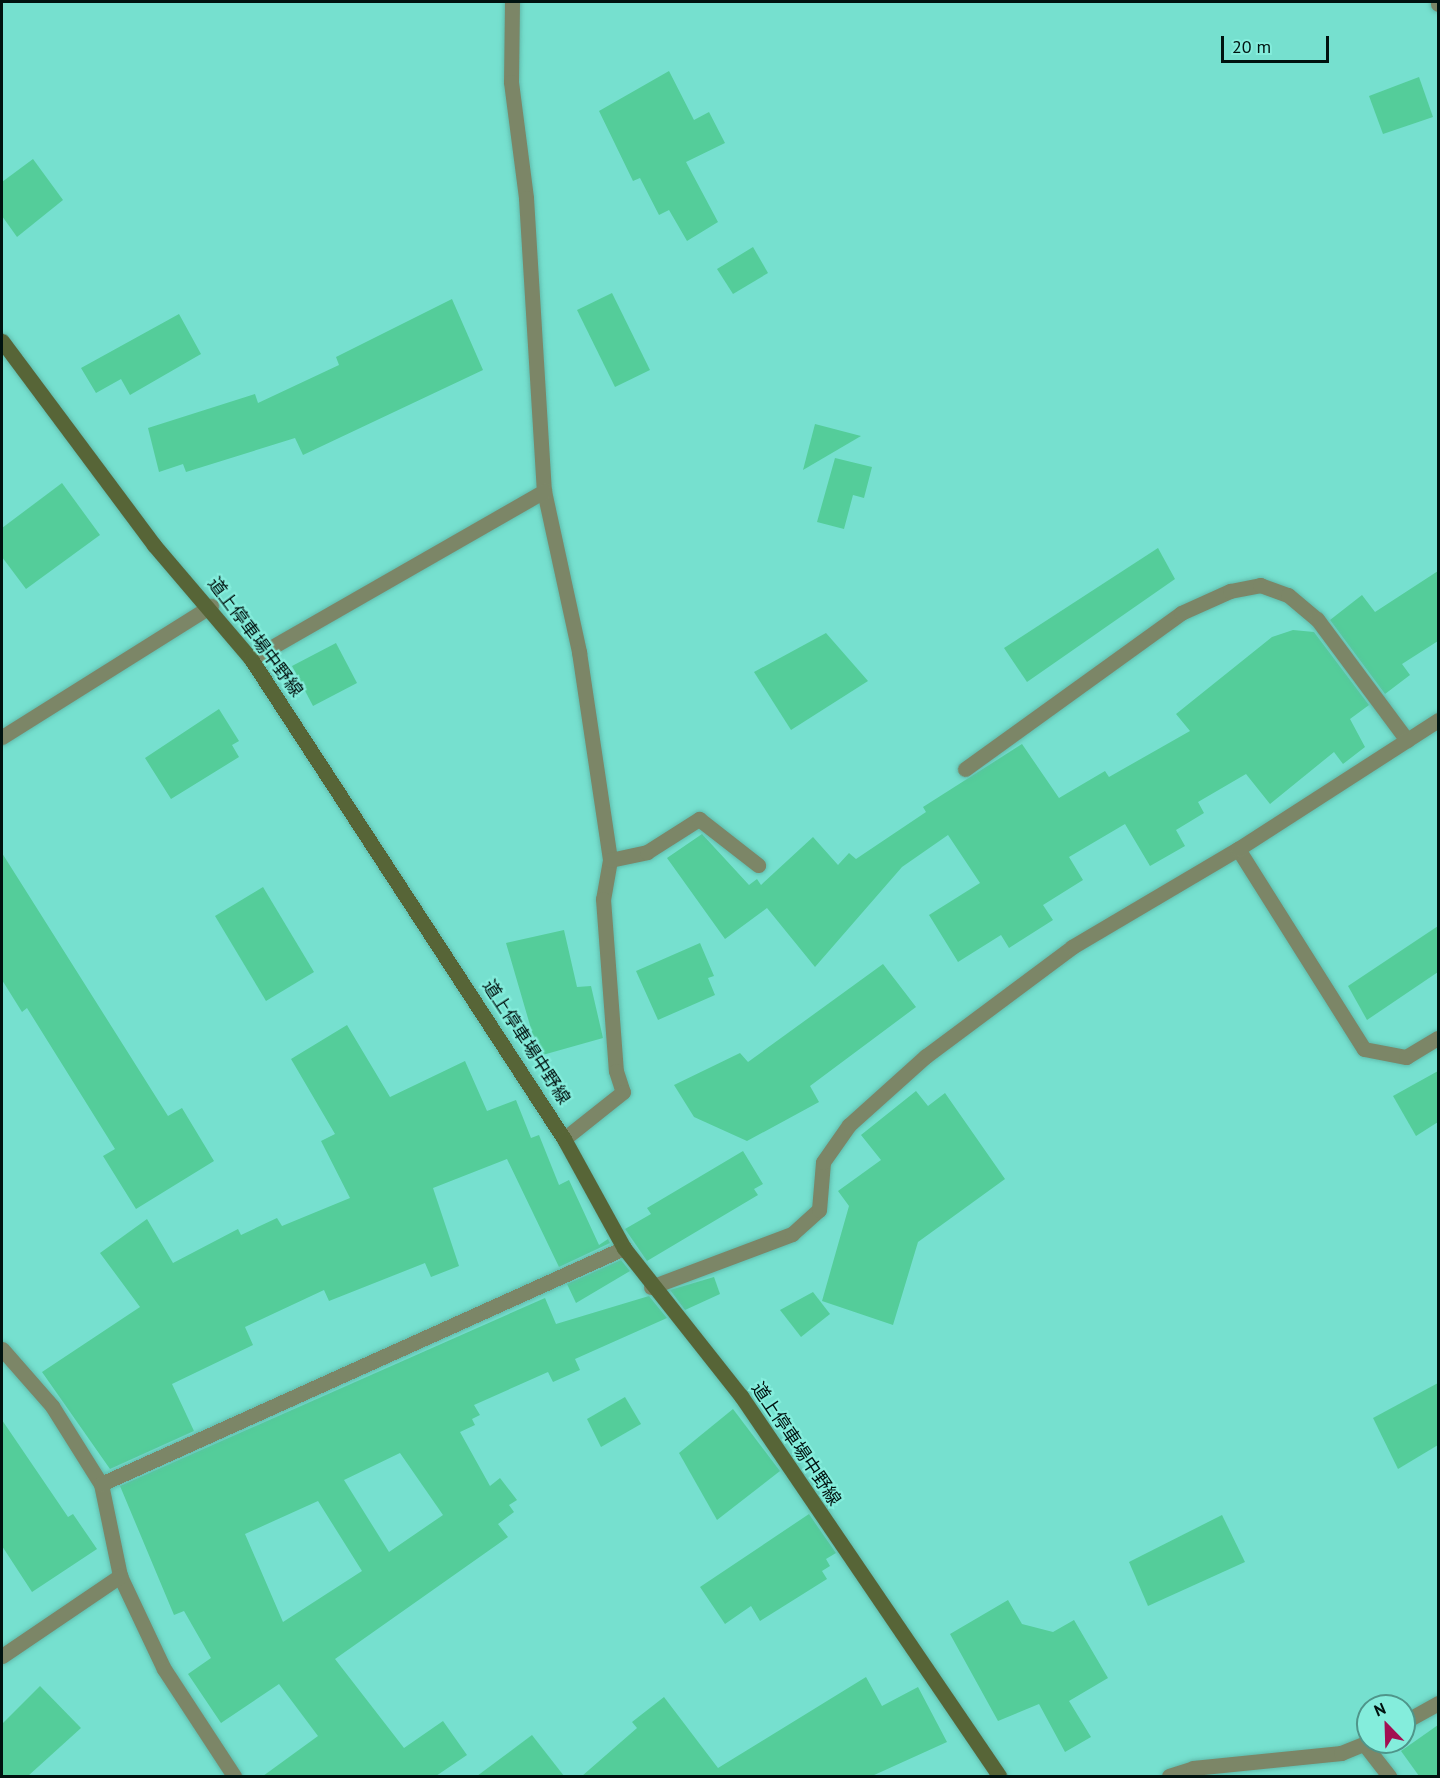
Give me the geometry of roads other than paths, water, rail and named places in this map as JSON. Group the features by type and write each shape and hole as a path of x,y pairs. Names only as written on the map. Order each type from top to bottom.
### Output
{"main road":[{"name":"道上停車場中野線","path":"2,341 154,545 210,606 251,660 564,1138 624,1248 651,1287 741,1396 999,1776"}],"street":[{"path":"512,2 511,82 526,198 544,491 579,652 610,860 603,898 616,1071 623,1092 564,1138"},
{"path":"251,660 544,491"},
{"path":"965,769 1181,613 1230,591 1260,585 1288,595 1317,619 1407,740"},
{"path":"2,737 210,606"},
{"path":"651,1287 792,1234 819,1210 824,1162 849,1125 926,1056 1072,947 1238,849 1438,720"},
{"path":"610,860 647,852 699,819 758,864"},
{"path":"1238,849 1364,1048 1406,1057 1438,1038"},
{"path":"101,1484 624,1248"},
{"path":"2,1348 52,1406 101,1484 120,1576 164,1669 234,1776"},
{"path":"2,1656 120,1576"},
{"path":"1416,1716 1438,1704"},
{"path":"1169,1776 1193,1768 1341,1753 1356,1747"},
{"path":"1374,1754 1389,1776"}]}
